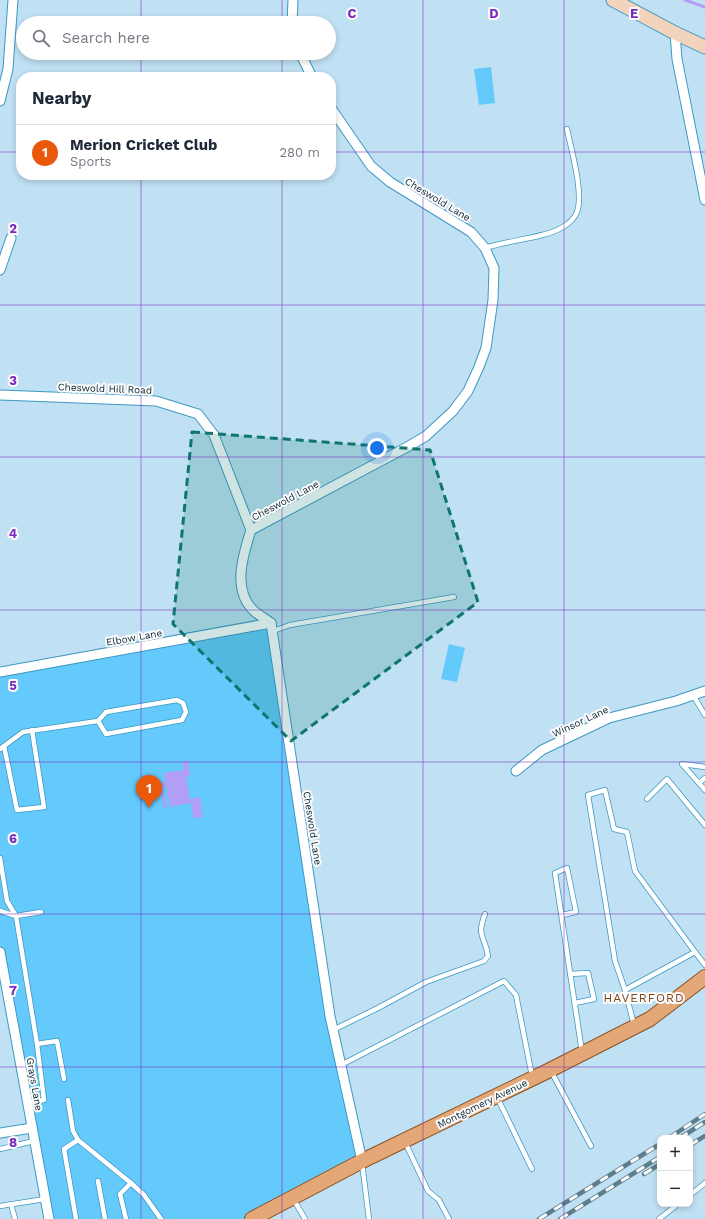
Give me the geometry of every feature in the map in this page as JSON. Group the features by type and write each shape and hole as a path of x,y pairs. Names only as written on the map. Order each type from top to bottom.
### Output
{"main road":[{"name":"Montgomery Avenue","path":"252,1219 362,1161 550,1070 650,1019 705,977"}],"street":[{"path":"0,101 8,69 13,0"},
{"path":"292,16 293,0"},
{"path":"613,0 675,34 705,47"},
{"path":"675,34 677,59 705,200"},
{"path":"304,60 310,72"},
{"name":"Cheswold Lane","path":"336,115 371,166 390,182 472,232 485,248 494,268 495,283 486,348 468,390 453,411 426,436 251,530 241,564 244,597 253,610 272,627 333,1030 362,1161"},
{"path":"0,270 11,238"},
{"name":"Cheswold Hill Road","path":"0,395 156,402 198,414 214,435 251,530"},
{"name":"Elbow Lane","path":"0,672 272,627"},
{"name":"Winsor Lane","path":"516,771 542,750 609,718 705,691"},
{"name":"Grays Lane","path":"0,952 49,1219"},
{"path":"0,1133 32,1128"}],"lane":[{"path":"485,248 544,235 570,222 577,212 580,194 567,129"},
{"path":"272,627 454,597"},
{"path":"692,695 705,715"},
{"path":"32,730 44,807 17,810 2,748 23,732 32,730 98,721 106,712 177,700 184,702 186,712 182,720 106,734 98,721"},
{"path":"705,767 682,764 705,790"},
{"path":"699,783 705,778"},
{"path":"647,799 667,779 705,825"},
{"path":"635,1027 625,990 614,961 588,795 605,790 614,829 627,832 635,871 705,965"},
{"path":"0,858 7,901 16,916 37,1044 44,1100 27,1103"},
{"path":"562,915 576,912 567,868 555,873 582,1054"},
{"path":"0,910 16,916 41,912"},
{"path":"333,1030 426,982 484,961 488,956 479,928 485,914"},
{"path":"625,990 695,952"},
{"path":"570,974 588,973 594,999 575,1003"},
{"path":"341,1065 504,981 516,995 532,1078"},
{"path":"37,1044 57,1041 64,1079"},
{"path":"550,1070 591,1146"},
{"path":"496,1096 532,1169"},
{"path":"68,1100 74,1131 78,1140 144,1195 161,1219"},
{"path":"76,1219 64,1149 78,1140"},
{"path":"405,1140 428,1191 439,1200 449,1219"},
{"path":"0,1149 34,1141"},
{"path":"362,1161 369,1219"},
{"path":"98,1181 105,1219"},
{"path":"126,1219 120,1194 131,1183"},
{"path":"693,1193 705,1183"},
{"path":"292,1198 306,1219"},
{"path":"0,1206 45,1199"},
{"path":"11,1204 15,1219"},
{"path":"659,1219 674,1207"}],"highlighted area":[{"path":"192,432 430,450 478,602 291,741 173,624"}],"shaded area":[{"path":"491,67 495,103 479,105 474,69"},
{"path":"271,623 330,1016 362,1161 248,1219 50,1219 0,945 0,672"},
{"path":"449,644 465,648 457,682 441,679"},
{"path":"188,761 190,776 186,777 190,799 200,797 203,817 193,818 191,803 170,807 166,786 163,787 167,808 164,809 159,782 165,783 164,773 184,770 182,762"}],"waterway":[{"path":"685,0 705,7"}],"railway":[{"path":"674,1135 705,1114"},
{"path":"685,1135 705,1122"},
{"path":"693,1143 705,1136"},
{"path":"539,1219 657,1146"},
{"path":"560,1219 657,1159"},
{"path":"644,1174 657,1166"}],"place":[{"name":"Merion Cricket Club","path":"149,808"}],"district":[{"name":"HAVERFORD","path":"644,998"}]}
